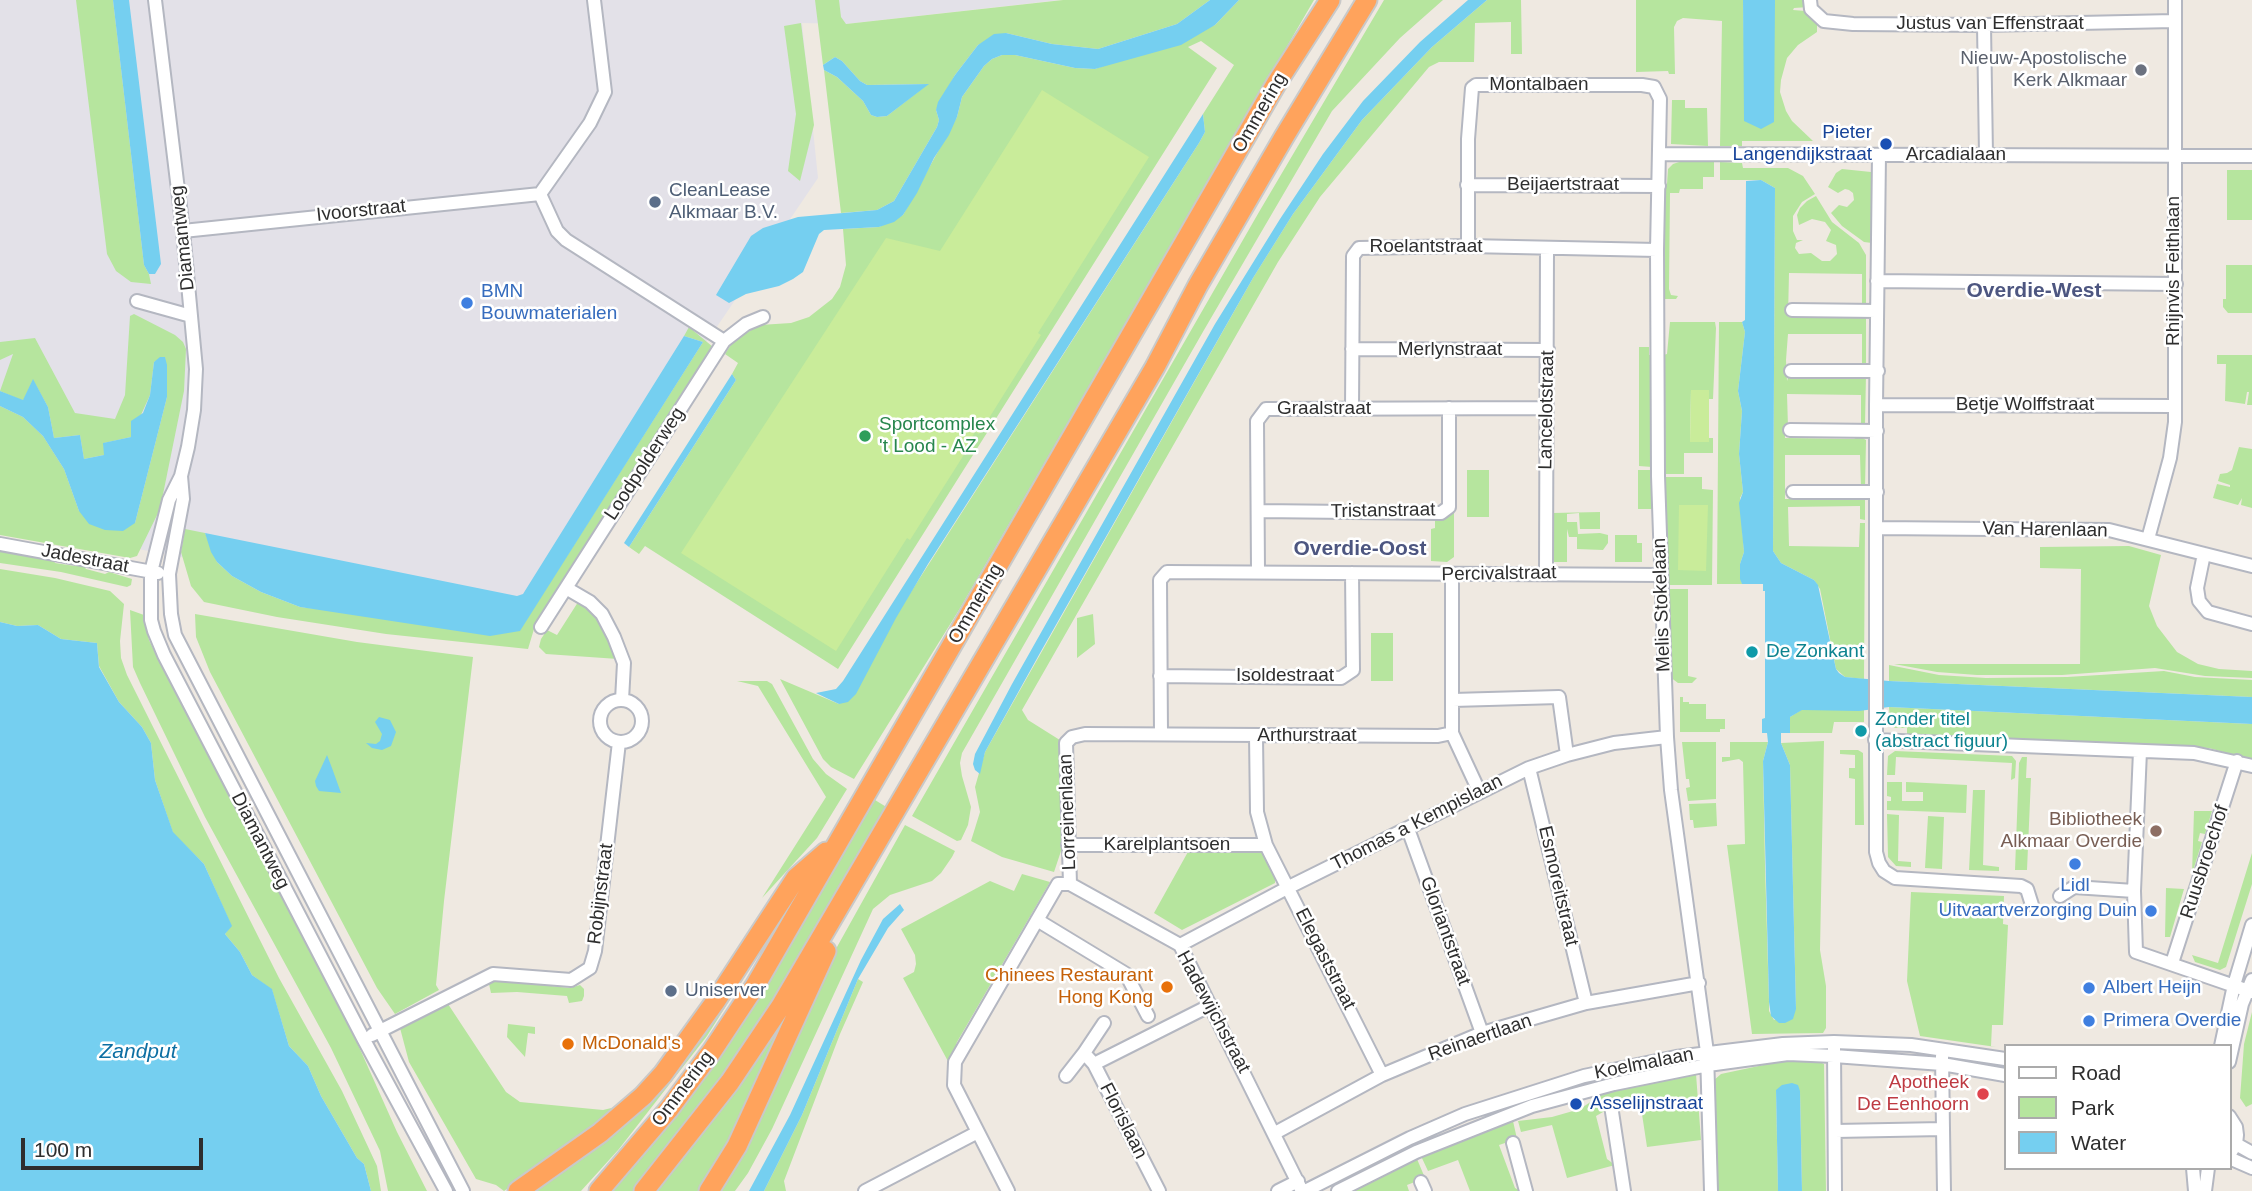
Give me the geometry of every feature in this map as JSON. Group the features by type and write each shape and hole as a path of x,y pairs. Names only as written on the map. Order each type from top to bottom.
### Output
{"highway":[{"path":"1276,84 1320,0"},
{"name":"Ommering","path":"599,1191 669,1110 712,1051 754,986 1276,84 1330,0"},
{"name":"Ommering","path":"644,1191 709,1111 766,1029 1155,367 1198,285 1284,137 1366,1"},
{"path":"517,1191 600,1133 649,1089 693,1035 796,878 840,840"},
{"path":"709,1191 737,1146 873,848"}],"street":[{"name":"Diamantweg","path":"155,0 183,230 195,369 194,410 180,475 169,500 151,572 151,620 160,647 364,1040 446,1191"},
{"path":"594,0 605,92 590,123 540,194 557,231 566,240 724,341"},
{"name":"Rhijnvis Feithlaan","path":"2148,539 2170,458 2175,422 2175,0"},
{"name":"Justus van Effenstraat","path":"1811,4 1824,21 1853,24 1984,25 2174,21"},
{"path":"1984,25 1986,155"},
{"name":"Montalbaen","path":"1468,246 1467,185 1471,92 1476,85 1654,87 1660,99 1659,154"},
{"name":"Arcadialaan","path":"1659,154 2252,156"},
{"name":"Melis Stokelaan","path":"1659,154 1658,476 1667,737 1671,790 1708,1059"},
{"path":"1879,155 1876,852 1884,871 1895,878 2021,886 2027,889 2032,905"},
{"name":"Beijaertstraat","path":"1467,185 1659,186"},
{"name":"Ivoorstraat","path":"183,230 540,194"},
{"name":"Roelantstraat","path":"1352,410 1353,256 1359,248 1468,246 1657,250"},
{"name":"Lancelotstraat","path":"1546,573 1547,248"},
{"path":"1877,281 2176,284"},
{"path":"137,301 191,316"},
{"path":"1793,310 1877,311"},
{"name":"Loodpolderweg","path":"541,627 724,341 746,324 763,317"},
{"name":"Merlynstraat","path":"1352,349 1548,350"},
{"path":"1791,371 1878,371"},
{"name":"Betje Wolffstraat","path":"1876,405 2174,406"},
{"name":"Tristanstraat","path":"1259,510 1441,513 1449,507 1449,408"},
{"name":"Graalstraat","path":"1258,571 1257,421 1266,409 1547,408"},
{"path":"1790,430 1877,431"},
{"name":"Diamantweg","path":"180,475 183,499 169,574 170,614 175,635 463,1191"},
{"path":"1793,492 1877,492"},
{"name":"Van Harenlaan","path":"1876,528 2109,530 2252,566"},
{"name":"Jadestraat","path":"0,544 169,574"},
{"path":"2204,554 2197,588 2199,601 2208,612 2252,624"},
{"name":"Percivalstraat","path":"1161,734 1160,580 1167,572 1661,575"},
{"name":"Isoldestraat","path":"1160,676 1341,677 1353,670 1352,573"},
{"path":"1452,575 1452,733 1479,791"},
{"path":"566,589 596,608 614,637 624,663 622,700"},
{"path":"1453,700 1559,696 1567,755"},
{"path":"622,700 636,707 641,725 631,739 619,741 612,740 602,730 601,716 608,705 622,700"},
{"name":"Arthurstraat","path":"1161,734 1438,736 1452,733"},
{"name":"Lorreinenlaan","path":"1008,1191 954,1085 955,1062 1058,884 1070,884 1066,743 1072,737 1085,734 1161,734"},
{"name":"Elegaststraat","path":"1256,736 1257,813 1266,845 1382,1075"},
{"name":"Thomas a Kempislaan","path":"1180,945 1289,887 1529,768 1614,743 1667,737"},
{"path":"1875,740 2194,753 2252,766"},
{"name":"Robijnstraat","path":"364,1040 492,974 571,980 590,968 595,951 619,741"},
{"path":"2140,751 2134,891 2136,952 2234,985 2251,987 2242,1004 2231,1053"},
{"name":"Ruusbroechof","path":"2172,963 2237,761"},
{"name":"Esmoreitstraat","path":"1529,768 1586,1003"},
{"name":"Gloriantstraat","path":"1408,828 1482,1033"},
{"name":"Karelplantsoen","path":"1068,845 1266,845"},
{"name":"Hadewijchstraat","path":"1070,884 1180,945 1302,1188"},
{"path":"2060,896 2074,887 2134,891"},
{"path":"1037,920 1126,974 1148,1016"},
{"path":"2221,1044 2234,985 2252,925"},
{"name":"Reinaertlaan","path":"1275,1133 1382,1075 1482,1033 1586,1003 1699,983"},
{"path":"1094,1064 1211,1005"},
{"path":"1066,1076 1104,1023"},
{"path":"1834,1042 1835,1191"},
{"name":"Koelmalaan","path":"1278,1191 1302,1188 1410,1138 1497,1103 1584,1076 1834,1042 1912,1045 2004,1059"},
{"path":"1943,1049 1944,1191"},
{"name":"Florislaan","path":"1084,1053 1094,1064 1159,1191"},
{"name":"Koelmalaan","path":"1338,1191 1416,1152 1532,1106 1708,1059 1788,1054 1834,1056 1942,1064 2004,1075"},
{"path":"1708,1059 1711,1191"},
{"path":"1612,1112 1625,1191"},
{"path":"2231,1120 2235,1127 2231,1152"},
{"path":"1835,1131 1944,1129"},
{"path":"865,1191 978,1132"},
{"path":"1513,1143 1527,1191"},
{"path":"2231,1152 2252,1153"},
{"path":"2231,1152 2252,1168"},
{"path":"2193,1170 2195,1191"},
{"path":"2206,1191 2208,1170"}],"shaded area":[{"path":"0,0 1060,0 846,24 802,23 818,178 519,618 0,524"}],"green space":[{"path":"76,0 113,0 144,265 151,284 131,282 116,271 107,254"},
{"path":"815,0 839,0 841,17 846,24 1063,0 1210,0 1177,24 1098,49 1052,44 1006,33 978,45 955,75 936,110 939,120 937,127 894,201 877,210 841,213 824,70 837,77 863,101 871,115 877,117 887,116 928,84 867,85 835,57 823,65"},
{"path":"1239,0 1314,0 959,610 854,779 831,767 823,759 780,679 839,704 1199,143 1205,132 1203,114 1234,65 1201,41 1188,47 1217,68 838,669 645,546 639,554 629,547 736,380 732,374 738,363 725,354 734,340 760,325 791,323 809,317 832,299 840,287 846,265 843,229 879,227 903,215 957,117 962,97 984,66 1002,55 1015,55 1075,68 1095,69 1215,25"},
{"path":"1384,0 1443,0 1400,38 1332,111 1204,330 962,753 962,776 971,807 968,825 961,840 957,841 912,816"},
{"path":"1487,0 1521,0 1522,54 1511,54 1511,22 1475,23 1474,62 1439,62 1429,67 1320,197 1278,262 1022,710 1028,720 1063,742 1061,851 1054,872 1002,857 971,841 980,812 975,787 985,752 1253,278 1293,214 1362,120 1432,47"},
{"path":"1636,0 1743,0 1744,40 1775,0 1807,0 1809,7 1793,10 1806,11 1817,24 1817,32 1798,45 1787,58 1780,92 1792,121 1813,141 1742,141 1742,146 1720,146 1722,21 1683,18 1677,21 1674,27 1675,74 1669,74 1668,71 1636,72"},
{"path":"801,23 814,125 800,181 788,171 796,114 784,26"},
{"name":"Sportcomplex 't Lood - AZ","path":"1042,90 1149,157 1038,333 1041,335 979,434 975,432 970,440 972,442 910,540 907,538 836,651 681,553 886,238 940,251"},
{"path":"1672,100 1685,100 1685,108 1707,108 1708,146 1671,144"},
{"path":"1679,162 1714,162 1714,177 1703,177 1703,189 1680,189 1679,193 1670,193 1669,289 1671,295 1678,296 1676,299 1663,299 1663,184 1667,184 1668,169"},
{"path":"1720,162 1742,163 1743,168 1788,168 1803,176 1815,194 1802,202 1793,216 1793,231 1797,240 1803,240 1796,243 1795,248 1799,254 1811,253 1822,261 1830,261 1837,254 1836,245 1826,241 1831,230 1825,222 1812,219 1799,225 1797,215 1800,208 1816,196 1832,222 1859,243 1866,255 1866,306 1862,307 1862,274 1789,273 1788,317 1855,318 1866,314 1866,367 1862,367 1862,334 1788,334 1786,360 1787,381 1788,378 1855,378 1866,374 1865,425 1861,427 1861,395 1787,394 1788,427 1785,428 1785,438 1854,439 1859,436 1866,440 1865,488 1861,488 1860,455 1785,455 1785,499 1854,499 1865,496 1865,520 1860,519 1860,506 1788,507 1789,546 1859,547 1860,523 1865,523 1864,679 1845,677 1836,669 1820,589 1814,580 1781,563 1773,551 1775,188 1761,180 1720,180"},
{"path":"1842,169 1871,172 1872,243 1864,242 1842,226 1831,213 1839,205 1847,207 1854,200 1853,193 1849,190 1838,193 1828,187 1836,173"},
{"path":"2227,170 2252,170 2252,220 2227,220"},
{"path":"2226,265 2252,265 2252,313 2228,313 2223,307 2223,299 2226,299"},
{"path":"134,314 175,335 186,349 184,391 160,509 137,556 130,558 0,535 0,406 23,417 43,436 64,469 79,511 135,523 167,397 165,357 154,362 150,395 131,437 104,443 104,455 84,459 80,435 54,438 48,407 33,380 23,401 0,391 13,354 0,360 0,342 35,338 75,413 115,419 125,395 130,316"},
{"path":"1670,322 1715,322 1716,328 1713,399 1709,399 1709,390 1691,390 1690,442 1708,442 1708,438 1713,438 1713,453 1684,453 1684,474 1662,474 1663,355 1667,354"},
{"path":"1719,322 1742,322 1745,332 1738,391 1742,411 1739,454 1743,492 1740,498 1744,552 1740,564 1742,584 1717,584"},
{"path":"689,327 713,347 534,629 528,649 386,634 277,617 204,602 191,586 181,552 185,529 205,533 217,562 232,576 261,592 300,607 519,631 703,342 684,336"},
{"path":"1639,347 1649,347 1649,355 1653,355 1652,467 1639,466"},
{"path":"2217,355 2252,355 2252,405 2247,405 2249,392 2245,404 2225,401 2226,364 2217,364"},
{"path":"1691,390 1709,390 1709,442 1690,442"},
{"path":"2239,447 2252,449 2252,508 2241,505 2242,498 2238,505 2213,498 2217,484 2230,487 2218,481 2220,474 2232,470"},
{"path":"1467,470 1489,470 1489,517 1467,517"},
{"path":"1638,470 1652,470 1652,509 1638,509"},
{"path":"1662,477 1702,477 1702,489 1713,490 1712,585 1667,585"},
{"path":"1679,505 1708,505 1706,571 1678,570"},
{"path":"1454,511 1454,557 1447,562 1431,561 1431,529 1435,528 1435,519 1448,517"},
{"path":"1600,512 1600,529 1580,529 1579,513 1567,514 1567,522 1577,522 1578,534 1608,535 1608,543 1603,550 1577,549 1577,537 1569,537 1567,529 1567,562 1552,562 1552,513"},
{"path":"1615,535 1637,535 1637,543 1642,543 1642,562 1615,562"},
{"path":"2129,546 2161,555 2149,606 2157,626 2177,652 2198,664 2219,669 2252,671 2252,678 2205,676 2155,668 2062,675 1977,675 1937,672 1894,664 2080,664 2081,569 2040,568 2040,547"},
{"path":"0,550 53,559 55,563 83,565 86,569 132,579 131,585 127,587 61,572 0,563"},
{"path":"0,569 110,591 124,604 120,641 121,658 127,675 279,978 342,1091 377,1166 381,1191 371,1191 364,1164 357,1158 321,1096 308,1066 289,1046 272,990 252,975 240,952 225,934 231,925 204,864 173,833 155,780 151,743 142,727 119,702 99,666 97,643 61,639 38,625 17,626 0,622"},
{"path":"1666,589 1688,589 1688,676 1697,678 1692,683 1678,683 1670,677"},
{"path":"580,599 593,610 618,659 546,654 539,647 547,630 557,635"},
{"path":"130,610 144,615 149,640 164,671 347,1020 397,1132 427,1191 388,1191 380,1151 331,1048 205,817 140,683 133,667"},
{"path":"195,614 357,642 473,657 444,901 436,985 439,990 395,1014 377,988 210,672 196,637"},
{"path":"1093,614 1095,644 1077,658 1077,618"},
{"path":"1371,633 1393,633 1393,681 1371,681"},
{"path":"1889,665 1939,675 1986,678 2067,677 2164,671 2195,677 2252,680 2252,697 1889,681"},
{"path":"737,681 767,681 772,684 813,759 826,774 847,789 817,838 762,898 826,797 758,686"},
{"path":"1680,697 1683,697 1683,702 1689,704 1706,704 1706,719 1725,719 1725,729 1720,729 1720,732 1680,732"},
{"path":"1889,707 2252,724 2252,760 2209,748 1907,734 1907,728 1895,728 1890,723"},
{"path":"1801,710 1864,710 1864,722 1834,722 1832,733 1790,733 1790,717"},
{"path":"1824,741 1820,950 1826,986 1826,1028 1823,1033 1752,1034 1727,845 1745,844 1743,762 1739,759 1722,762 1722,757 1730,757 1730,742 1768,742 1763,761 1765,865 1769,1011 1774,1020 1796,1009 1790,765 1781,743"},
{"path":"1682,742 1716,742 1716,799 1688,801 1686,788 1690,787 1689,779 1686,779"},
{"path":"1840,750 1858,750 1863,753 1864,825 1855,825 1855,779 1849,778 1849,768 1855,768 1855,755 1840,754"},
{"path":"1895,751 2012,756 2016,761 2015,778 2011,780 2012,763 1896,757 1895,775 1887,775 1888,756"},
{"path":"2022,757 2027,757 2026,778 2031,778 2027,870 2015,870 2019,763"},
{"path":"1887,782 1902,782 1902,801 1923,801 1923,792 1906,792 1906,782 1967,785 1966,813 1887,810 1887,801 1891,801 1891,797 1887,796"},
{"path":"1973,790 1985,790 1983,865 1999,867 1999,871 1969,870"},
{"path":"875,800 888,808 766,1017 685,1131 633,1191 612,1191 660,1136 734,1036 768,984"},
{"path":"1716,803 1717,826 1694,828 1693,820 1690,820 1689,804"},
{"path":"2194,811 2212,811 2205,834 2200,833 2198,841 2202,842 2192,874"},
{"path":"1887,814 1899,815 1898,861 1911,862 1911,867 1896,866 1888,857"},
{"path":"1928,816 1944,817 1942,869 1925,868"},
{"path":"905,825 955,851 952,857 932,881 890,895 873,909 772,1129 748,1173 735,1191 715,1191 813,990"},
{"path":"1261,849 1275,877 1275,883 1182,930 1154,913 1189,850"},
{"path":"2252,853 2252,884 2226,967 2220,970 2195,962 2192,955 2218,963"},
{"path":"1022,874 1050,882 957,1042 950,1065 903,978 914,972 916,964 915,955 901,929 990,881 1014,891"},
{"path":"803,884 707,1036 619,1149 581,1191 530,1191 627,1118"},
{"path":"2166,888 2184,889 2170,937 2165,937"},
{"path":"1911,892 2004,896 2003,924 2008,925 2003,1025 1992,1025 1991,1046 1996,1047 1920,1036 1907,981"},
{"path":"858,979 863,982 840,1034 784,1181 786,1191 764,1191 802,1115"},
{"path":"496,980 570,988 580,985 584,989 584,996 582,1001 569,1003 567,996 491,993 489,984"},
{"path":"802,993 705,1191 655,1191 701,1136"},
{"path":"448,1004 506,1092 520,1102 603,1110 628,1104 504,1191 496,1185 476,1179 409,1062 400,1028"},
{"path":"2252,1012 2252,1104 2246,1107 2240,1098 2244,1044"},
{"path":"508,1024 535,1027 535,1034 528,1033 525,1057 507,1037"},
{"path":"1787,1060 1816,1060 1824,1064 1826,1191 1802,1191 1800,1091 1776,1090 1778,1191 1716,1191 1713,1081 1721,1074"},
{"path":"1696,1074 1701,1140 1647,1147 1640,1101 1617,1104 1596,1116 1607,1159 1615,1165 1567,1178 1552,1125 1521,1132 1518,1121 1552,1117 1580,1109 1604,1093"},
{"path":"1513,1121 1517,1139 1499,1145 1515,1188 1521,1191 1470,1191 1458,1160 1428,1171 1421,1156"},
{"path":"1417,1159 1425,1178 1407,1185 1409,1191 1351,1191"}],"water":[{"path":"113,0 129,0 161,264 155,274 149,274 144,265"},
{"path":"1210,0 1239,0 1215,25 1181,45 1095,69 1075,68 1015,55 1002,55 992,59 962,97 949,135 903,215 894,222 879,227 824,230 819,234 803,272 793,279 779,286 746,294 729,303 716,295 751,236 763,228 798,217 877,210 894,201 937,127 938,102 978,45 994,34 1006,33 1052,44 1098,49 1177,24"},
{"path":"1468,0 1487,0 1432,47 1362,120 1293,214 1253,278 1040,653 985,752 980,774 973,764 975,754 1012,684 1215,324 1280,219 1323,154 1363,101 1420,42"},
{"path":"1743,0 1775,0 1774,122 1761,129 1744,121"},
{"path":"835,57 867,85 929,84 887,116 877,117 871,115 863,101 837,77 824,70 823,65"},
{"path":"1203,114 1205,132 1199,143 928,564 856,694 848,702 839,704 816,693 836,689 843,681"},
{"path":"1761,180 1775,188 1773,551 1781,563 1814,580 1818,585 1839,673 1845,677 1889,681 2252,697 2252,724 1889,707 1859,711 1802,710 1790,717 1790,733 1781,733 1781,743 1790,765 1796,1009 1793,1019 1785,1023 1779,1023 1771,1016 1769,1002 1763,761 1768,742 1767,733 1762,733 1762,719 1765,718 1765,591 1763,584 1742,584 1740,579 1740,564 1744,552 1739,503 1743,492 1739,454 1742,411 1738,391 1745,332 1742,322 1745,320 1746,181"},
{"path":"684,336 703,342 520,631 490,636 300,607 261,592 232,576 211,552 205,533 517,596 523,594"},
{"path":"165,357 167,365 167,397 135,523 123,531 105,530 89,524 79,511 64,469 43,436 23,417 0,406 0,391 23,400 33,379 48,407 54,438 80,435 84,459 104,455 103,443 131,437 131,421 143,413 150,395 154,362"},
{"path":"732,374 736,380 629,547 624,543"},
{"name":"Zandput","path":"0,622 17,626 38,625 61,639 97,643 99,667 119,702 142,727 151,743 155,780 173,832 204,864 232,926 225,934 240,952 252,975 272,989 289,1046 308,1066 321,1096 357,1158 364,1164 371,1191 0,1191"},
{"path":"379,717 390,720 396,732 391,746 382,750 372,748 366,743 376,744 380,741 382,734 375,722"},
{"path":"327,755 341,793 319,791 316,786 315,781"},
{"path":"900,904 904,910 888,928 858,979 802,1115 764,1191 749,1191 790,1115 861,960 883,919"},
{"path":"1782,1085 1798,1085 1800,1091 1802,1191 1778,1191 1776,1090"}],"place":[{"name":"Nieuw-Apostolische Kerk Alkmaar","path":"2141,70"},
{"name":"Pieter Langendijkstraat","path":"1886,144"},
{"name":"CleanLease Alkmaar B.V.","path":"655,202"},
{"name":"BMN Bouwmaterialen","path":"467,303"},
{"name":"Sportcomplex 't Lood - AZ","path":"865,436"},
{"name":"De Zonkant","path":"1752,652"},
{"name":"Zonder titel (abstract figuur)","path":"1861,731"},
{"name":"Bibliotheek Alkmaar Overdie","path":"2156,831"},
{"name":"Lidl","path":"2075,864"},
{"name":"Uitvaartverzorging Duin","path":"2151,911"},
{"name":"Chinees Restaurant Hong Kong","path":"1167,987"},
{"name":"Albert Heijn","path":"2089,988"},
{"name":"Uniserver","path":"671,991"},
{"name":"Primera Overdie","path":"2089,1021"},
{"name":"McDonald's","path":"568,1044"},
{"name":"Apotheek De Eenhoorn","path":"1983,1094"},
{"name":"Asselijnstraat","path":"1576,1104"}],"district":[{"name":"Overdie-West","path":"2034,291"},
{"name":"Overdie-Oost","path":"1360,549"}]}
